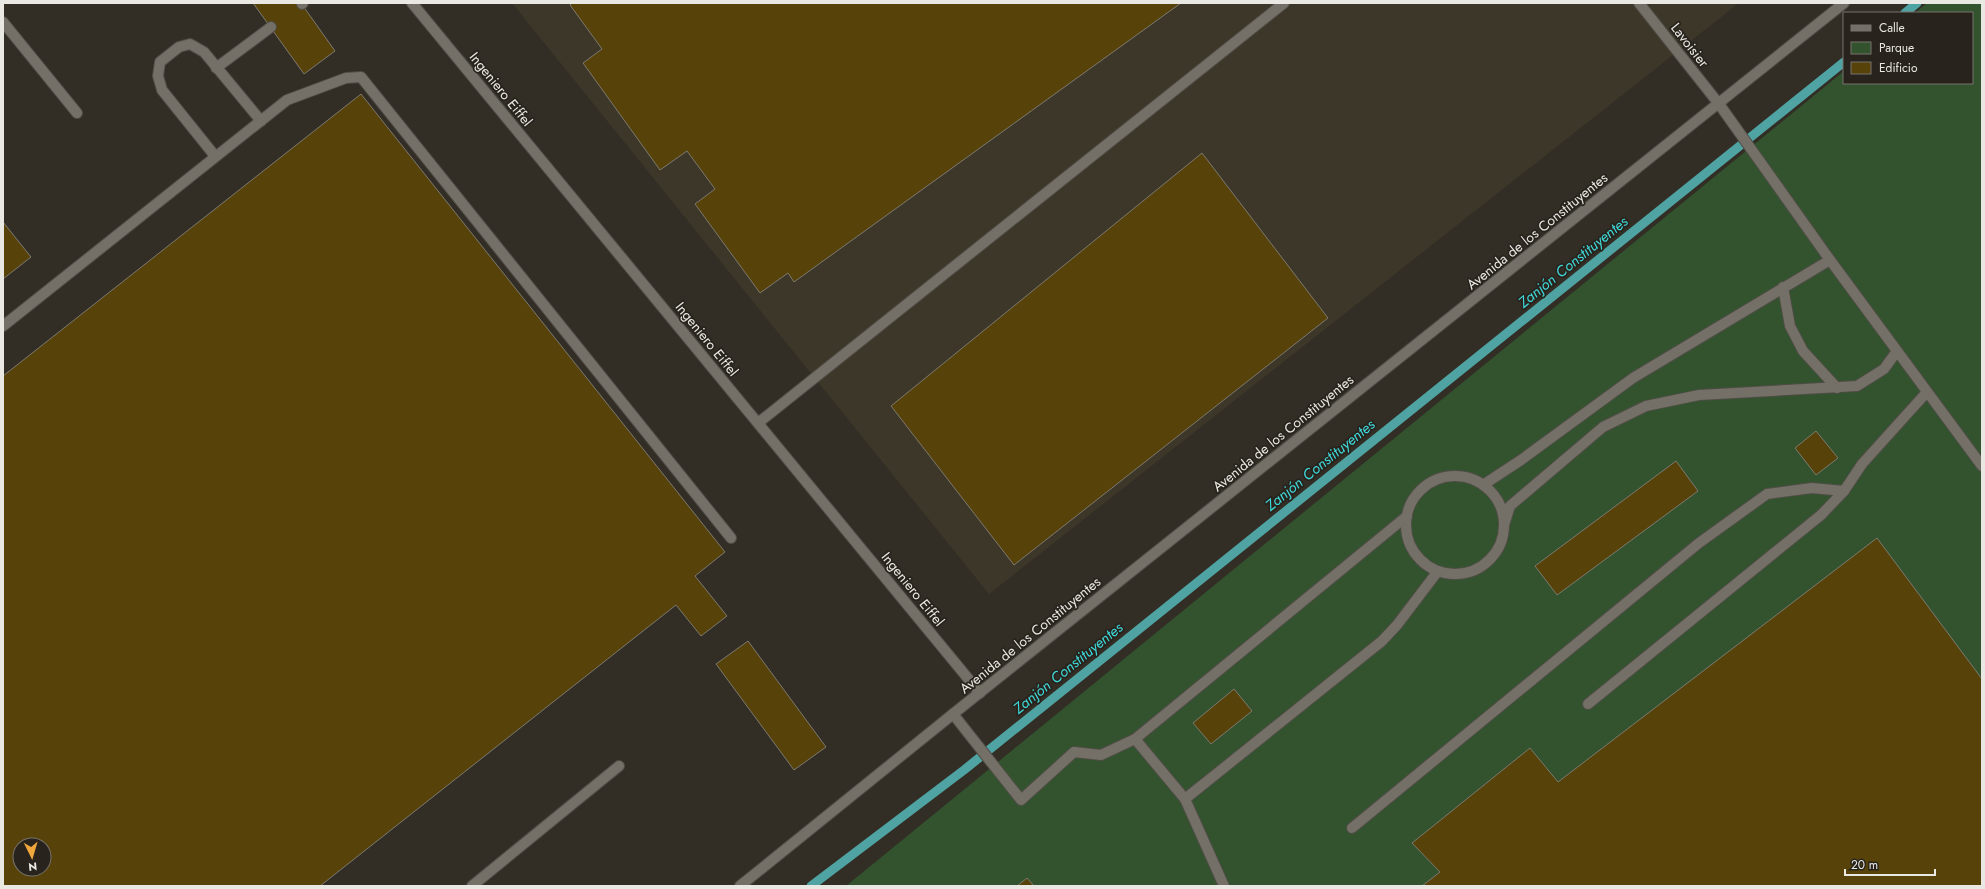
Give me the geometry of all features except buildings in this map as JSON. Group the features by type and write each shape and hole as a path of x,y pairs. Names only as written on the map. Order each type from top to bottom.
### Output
{"street":[{"name":"Ingeniero Eiffel","path":"412,3 980,693"},
{"path":"758,423 1284,3"},
{"name":"Lavoisier","path":"1639,3 1719,104 1830,260 1982,466"},
{"name":"Avenida de los Constituyentes","path":"740,886 953,714 1844,3"},
{"path":"3,22 77,113"},
{"path":"216,68 271,27"},
{"path":"215,156 162,90 158,76 160,62 179,47 190,44 204,52 261,121"},
{"path":"3,326 287,100 346,78 361,77 731,538"},
{"path":"1483,485 1521,460 1633,378 1830,260"},
{"path":"1783,287 1790,326 1803,351 1837,388"},
{"path":"1504,525 1510,506 1597,432 1603,427 1646,406 1699,395 1857,386 1884,369 1897,351"},
{"path":"1588,704 1821,515 1844,490 1862,464 1927,392"},
{"path":"1456,475 1472,478 1483,485 1498,501 1504,517 1504,534 1498,550 1486,563 1471,571 1455,574 1438,571 1423,562 1412,549 1406,533 1407,516 1413,500 1424,487 1439,478 1456,475"},
{"path":"1352,828 1699,543 1767,494 1812,488 1844,490"},
{"path":"953,714 968,735 998,769 1021,800 1074,752 1101,755 1135,739 1407,516"},
{"path":"1185,799 1382,641 1438,571"},
{"path":"1135,739 1185,799 1224,886"},
{"path":"472,886 620,766"}],"shaded area":[{"path":"512,3 1739,3 989,594"}],"green space":[{"path":"1927,3 1982,3 1982,886 846,886 1843,72 1843,84 1973,84 1973,12 1916,12"}],"waterway":[{"name":"Zanjón Constituyentes","path":"1906,12 1917,3"},
{"name":"Zanjón Constituyentes","path":"811,886 964,770 1843,63"}]}
